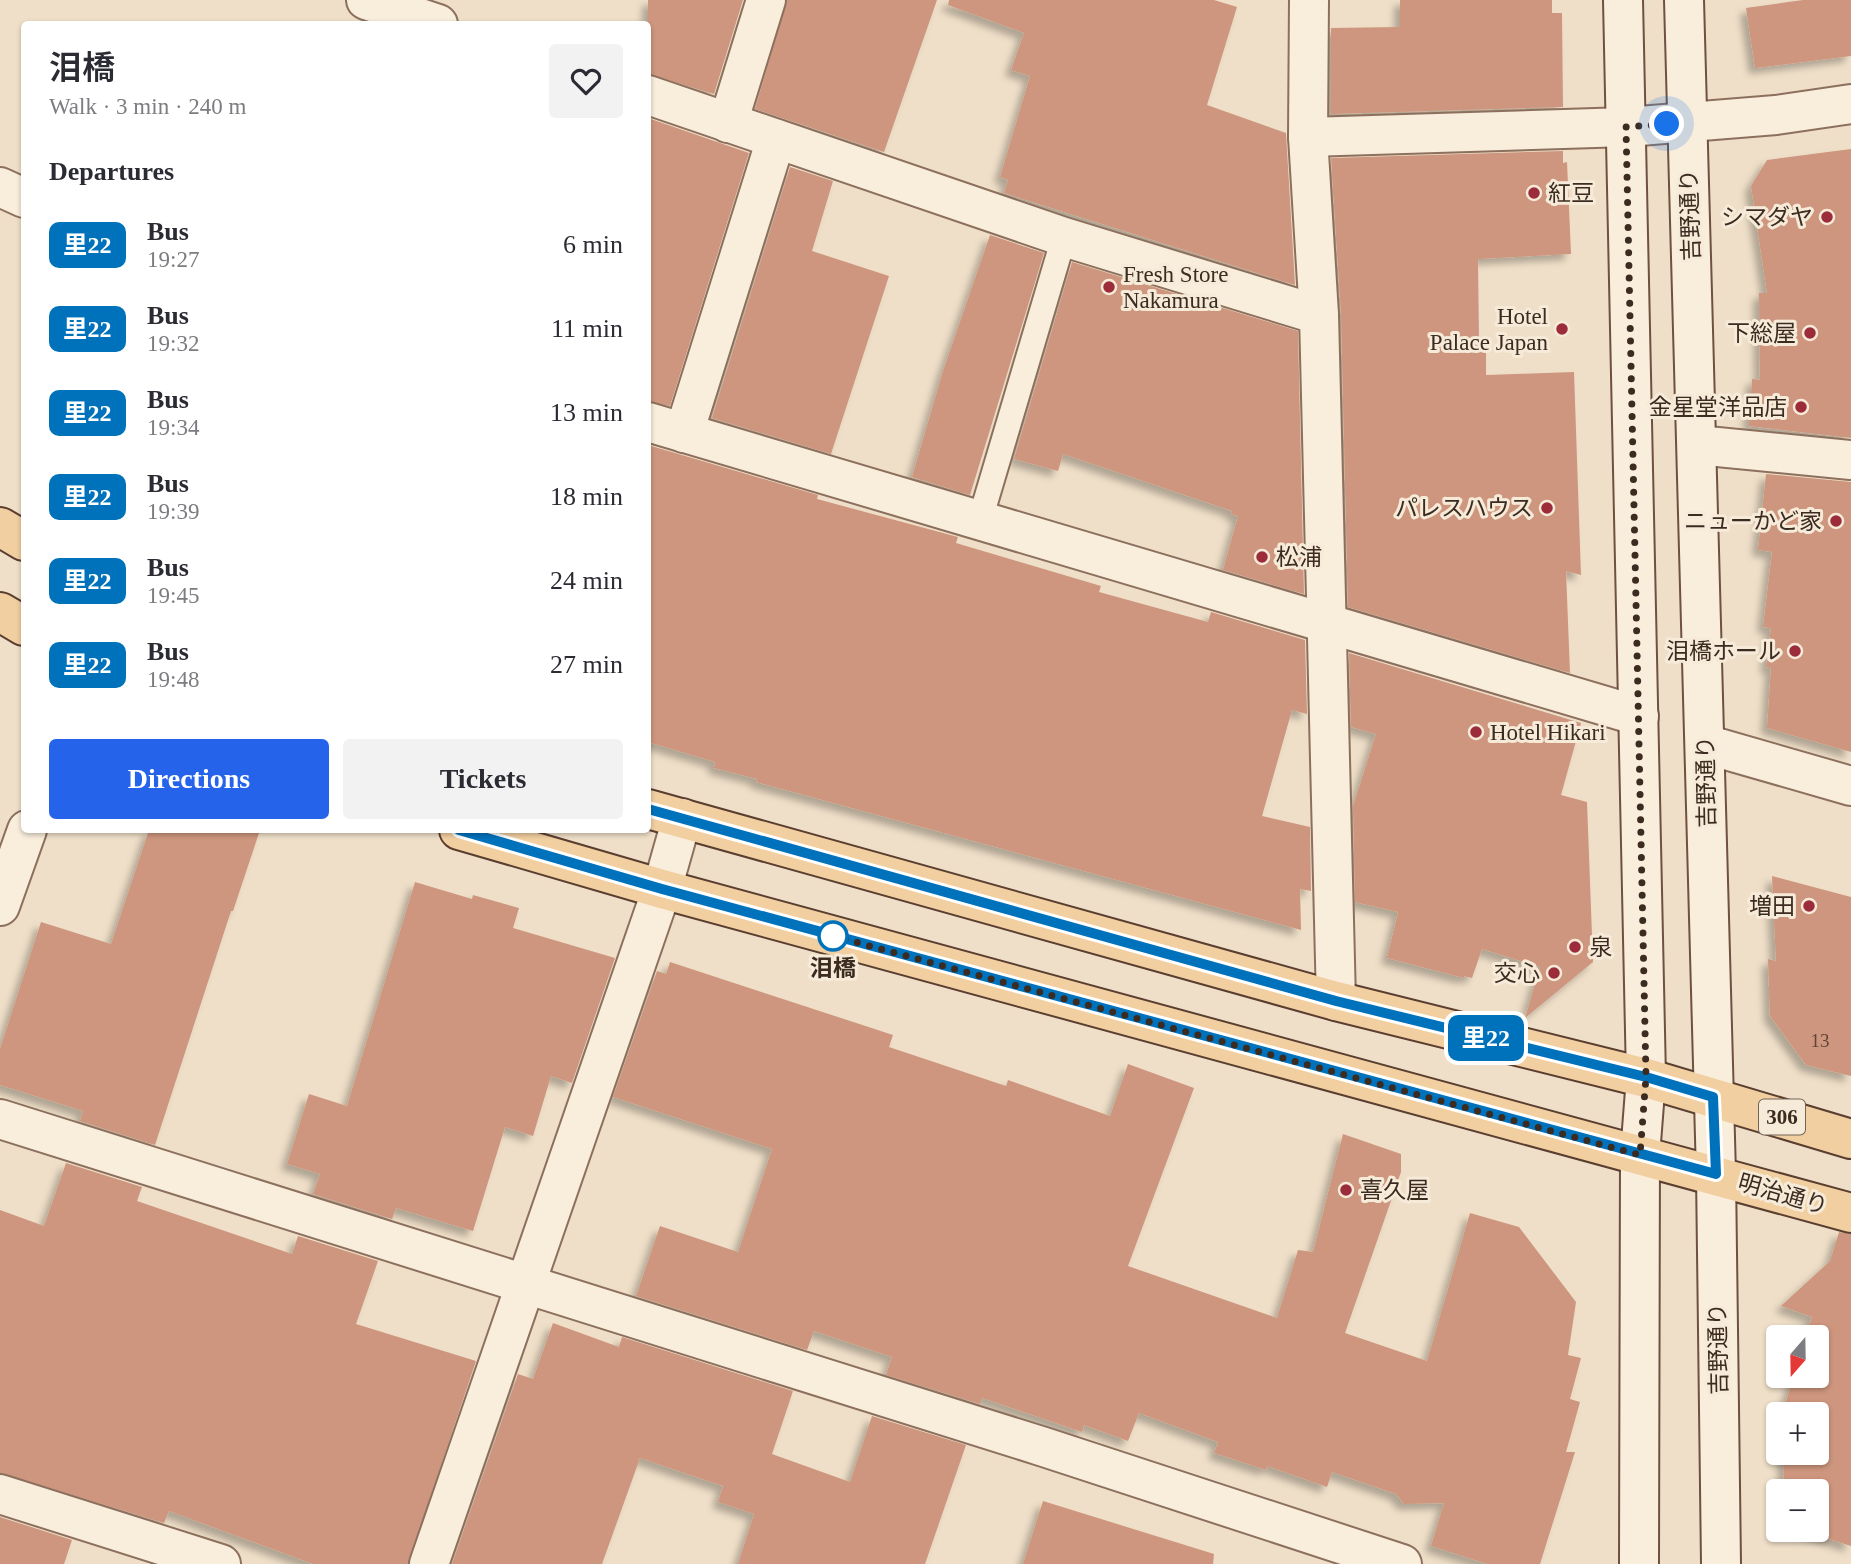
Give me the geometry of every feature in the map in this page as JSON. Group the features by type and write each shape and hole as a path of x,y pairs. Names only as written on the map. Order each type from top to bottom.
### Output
{"main road":[{"path":"0,527 21,539"},
{"path":"0,612 21,624"},
{"name":"306","path":"665,813 1336,1001 1646,1077 1851,1139"},
{"name":"明治通り","path":"469,833 662,889 1716,1174 1851,1213"}],"street":[{"path":"353,21 359,0"},
{"path":"366,0 429,21"},
{"path":"728,122 766,0"},
{"path":"1309,0 1308,137 1319,315 1336,1001"},
{"path":"1623,0 1646,1077 1640,1155 1639,1564"},
{"name":"吉野通り","path":"1684,0 1716,1174 1721,1564"},
{"path":"651,96 1065,237 1319,315"},
{"path":"1308,137 1626,127 1776,115 1851,104"},
{"path":"684,433 776,139"},
{"path":"0,187 21,197"},
{"path":"651,423 1640,716"},
{"path":"1697,445 1851,460"},
{"path":"1705,744 1851,786"},
{"path":"429,1564 662,889 665,813"},
{"path":"0,906 26,833"},
{"path":"0,1119 1402,1564"},
{"path":"0,1494 221,1564"}],"lane":[{"path":"980,520 1065,237"}],"building":[{"path":"648,0 743,0 714,94 651,75 651,21 648,21"},
{"path":"787,0 937,0 884,152 755,109"},
{"path":"949,0 1214,0 1237,7 1207,105 1286,133 1295,285 1004,193 1008,180 1000,177 1030,76 1011,70 1024,33 948,5"},
{"path":"1400,0 1552,0 1552,13 1562,13 1563,107 1331,114 1331,28 1400,27"},
{"path":"1803,0 1851,0 1851,56 1755,68 1746,8"},
{"path":"651,119 749,153 670,406 651,402"},
{"path":"1851,149 1851,438 1749,426 1752,379 1760,380 1759,293 1767,293 1751,186 1767,160"},
{"path":"1563,151 1563,163 1567,162 1571,254 1478,259 1479,342 1486,342 1486,375 1574,372 1581,575 1566,571 1570,673 1348,607 1341,314 1331,158"},
{"path":"790,167 833,181 812,251 889,276 831,454 712,418"},
{"path":"990,235 1044,253 970,495 912,477 943,371"},
{"path":"1072,262 1298,331 1304,594 1223,570 1238,516 1231,514 1232,511 1063,454 1058,471 1014,459"},
{"path":"651,446 818,495 817,499 958,537 956,543 1101,586 1099,592 1208,622 1211,612 1305,640 1307,714 1292,710 1262,816 1310,827 1311,891 1300,889 1301,930 756,782 757,779 714,768 715,762 651,743"},
{"path":"1766,474 1851,482 1851,752 1767,728 1771,668 1766,667 1771,628 1763,627 1772,552 1758,550"},
{"path":"1349,653 1581,723 1561,795 1587,802 1593,962 1525,1018 1540,967 1482,949 1472,978 1464,978 1387,958 1398,912 1355,902 1353,806 1376,734 1351,727"},
{"path":"148,833 259,833 155,1145 80,1121 83,1111 0,1085 0,1049 41,922 111,944"},
{"path":"1772,876 1851,897 1851,1076 1806,1065 1770,1016 1768,959 1776,961"},
{"path":"415,882 472,899 473,895 519,908 513,928 615,958 572,1083 551,1076 533,1136 505,1127 473,1231 396,1208 392,1219 313,1194 320,1174 287,1164 309,1094 347,1106"},
{"path":"670,962 893,1035 889,1047 1006,1086 1008,1080 1110,1116 1128,1064 1194,1088 1128,1266 1277,1318 1298,1250 1313,1252 1343,1134 1401,1154 1401,1172 1345,1333 1427,1361 1470,1213 1519,1227 1576,1302 1568,1355 1581,1358 1570,1399 1580,1402 1566,1452 1575,1452 1540,1564 1487,1564 1431,1546 1444,1503 1404,1504 1396,1494 1332,1472 1327,1487 1267,1466 1266,1470 1214,1453 1218,1442 1139,1413 1128,1441 1084,1425 1082,1432 982,1398 980,1404 886,1375 892,1357 814,1331 807,1350 636,1296 660,1226 738,1252 772,1149 613,1097 657,971 666,974"},
{"path":"66,1163 142,1187 137,1201 292,1254 298,1236 378,1261 356,1324 476,1361 408,1564 313,1564 169,1511 164,1523 0,1473 0,1210 44,1226"},
{"path":"1839,1232 1851,1234 1851,1546 1829,1539 1829,1479 1784,1479 1783,1465 1829,1465 1829,1402 1786,1402 1790,1388 1829,1388 1829,1325 1810,1325 1812,1317 1781,1306 1830,1261"},
{"path":"553,1323 619,1347 622,1337 793,1391 772,1454 850,1482 872,1416 966,1445 925,1564 738,1564 754,1514 718,1502 723,1486 640,1458 602,1564 452,1564 518,1374 533,1379"},
{"path":"1043,1501 1214,1554 1213,1564 1023,1564"},
{"path":"0,1517 72,1540 64,1564 0,1564"}],"bus line":[{"name":"里22","path":"469,833 662,889 1716,1174 1713,1097 1646,1077 1336,1001 651,810"}],"place":[{"name":"紅豆","path":"1534,193"},
{"name":"シマダヤ","path":"1827,217"},
{"name":"Fresh Store Nakamura","path":"1109,287"},
{"name":"Hotel Palace Japan","path":"1562,329"},
{"name":"下総屋","path":"1810,333"},
{"name":"金星堂洋品店","path":"1801,407"},
{"name":"パレスハウス","path":"1547,508"},
{"name":"ニューかど家","path":"1836,521"},
{"name":"松浦","path":"1262,557"},
{"name":"泪橋ホール","path":"1795,651"},
{"name":"Hotel Hikari","path":"1476,732"},
{"name":"増田","path":"1809,906"},
{"name":"泪橋","path":"833,936"},
{"name":"泉","path":"1575,947"},
{"name":"交心","path":"1554,973"},
{"name":"喜久屋","path":"1346,1190"}],"route":[{"path":"833,936 1640,1155 1646,1077 1626,127 1667,124"}]}
